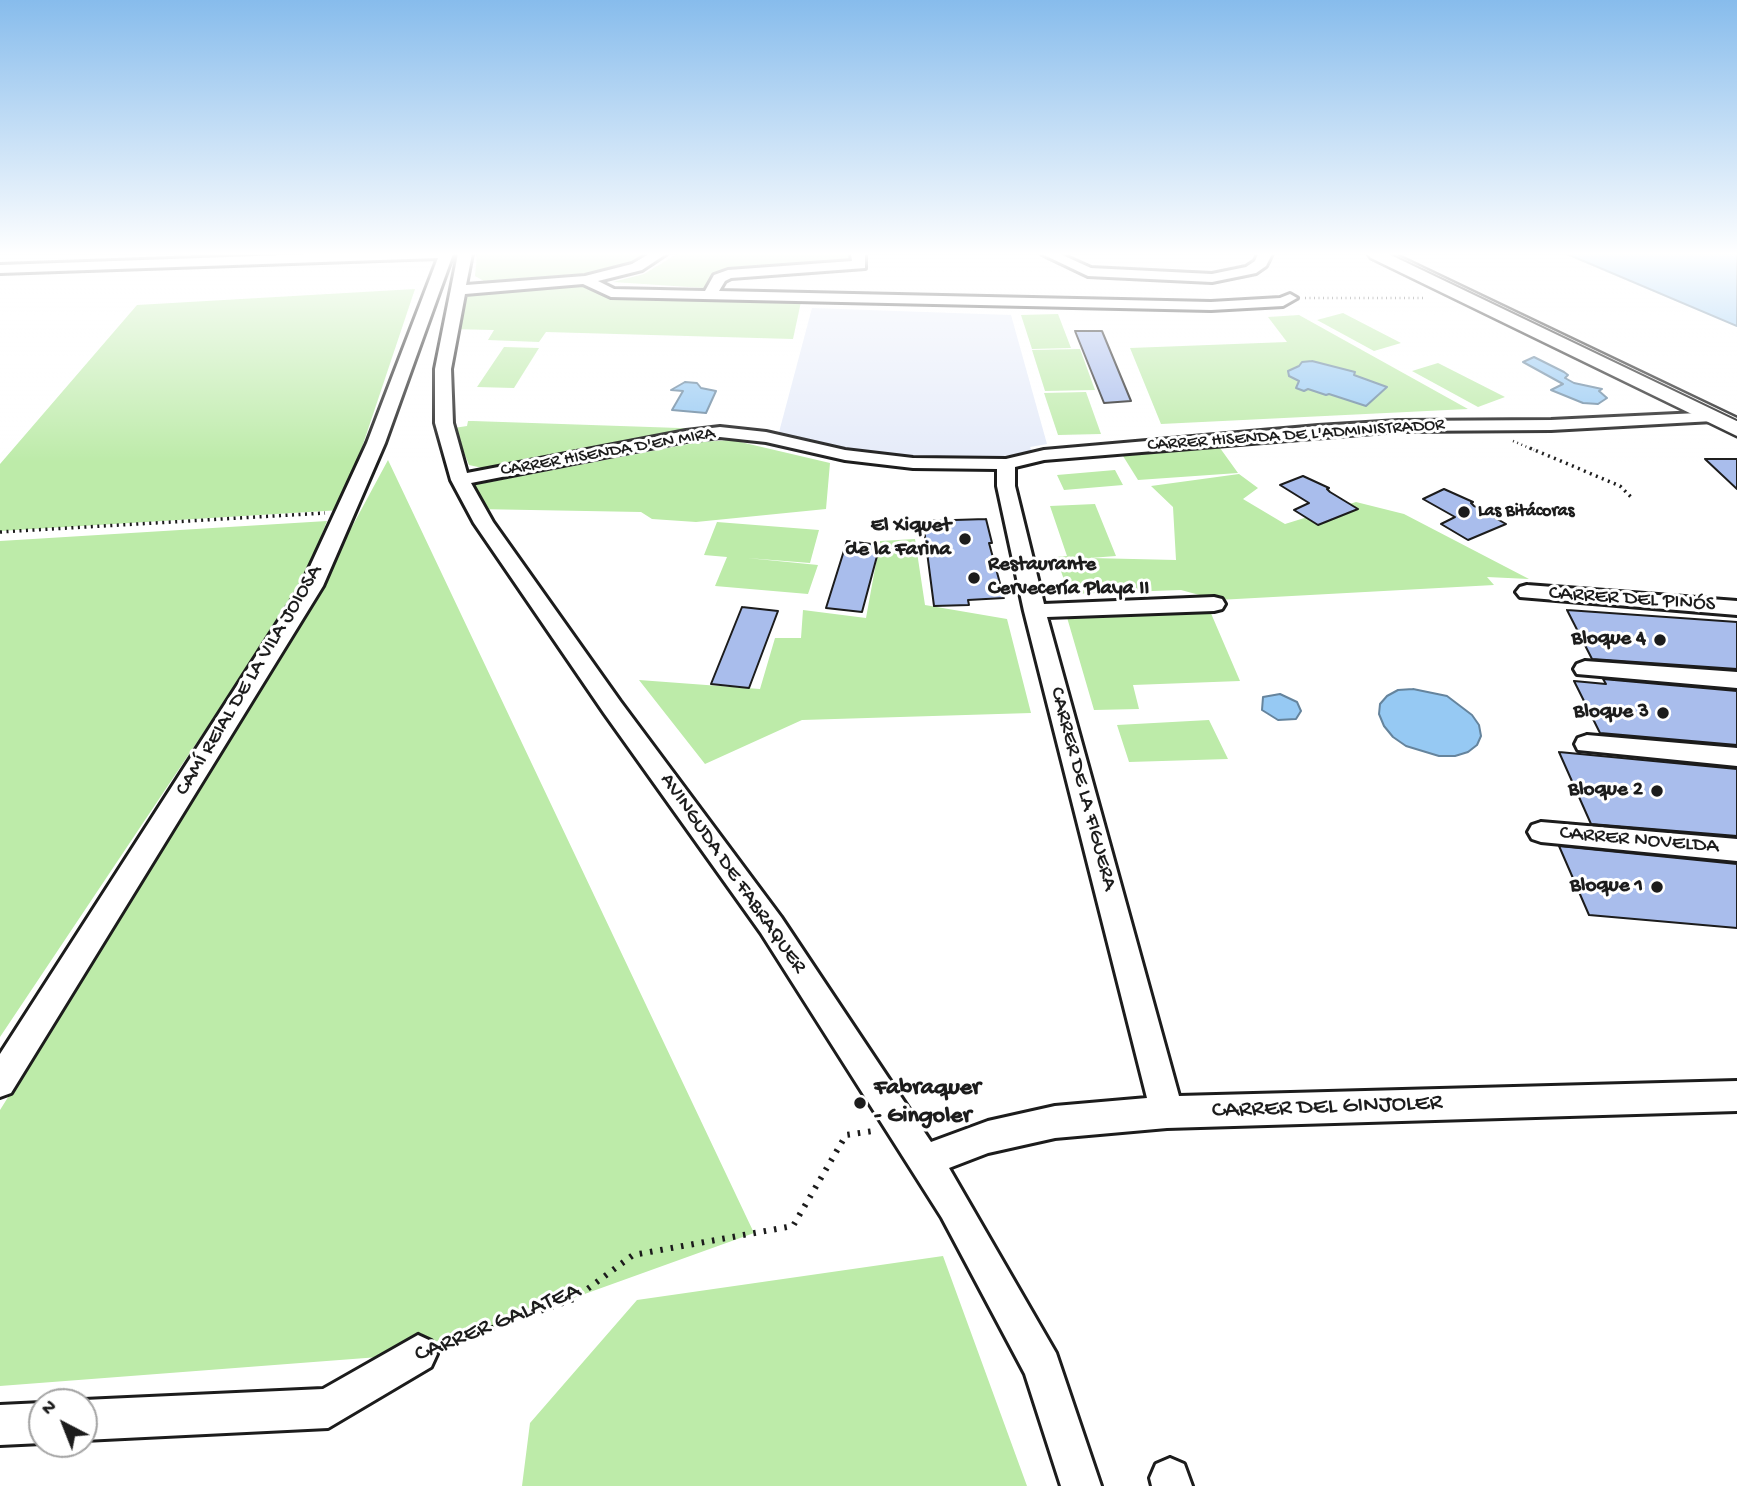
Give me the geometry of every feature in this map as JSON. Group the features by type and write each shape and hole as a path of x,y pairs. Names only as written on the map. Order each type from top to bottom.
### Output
{"street":[{"name":"CAMÍ REIAL DE LA VILA JOIOSA","path":"0,1082 312,586 381,431 421,323"},
{"name":"AVINGUDA DE FABRAQUER","path":"452,323 443,369 444,423 460,480 484,523 604,695 771,925 954,1206 1042,1367 1081,1486"},
{"path":"1520,323 1737,428"},
{"name":"CARRER HISENDA DE L'ADMINISTRADOR","path":"1006,464 1044,455 1318,431 1398,426 1551,425 1713,416"},
{"name":"CARRER HISENDA D'EN MIRA","path":"460,480 686,436 720,432 766,437 845,455 899,461 1006,464"},
{"name":"CARRER DE LA FIGUERA","path":"1006,464 1006,486 1034,611 1167,1112"},
{"name":"CARRER DEL PINÓS","path":"1527,592 1737,608"},
{"path":"1034,611 1214,604"},
{"path":"1586,669 1737,680"},
{"path":"1587,744 1737,757"},
{"name":"CARRER NOVELDA","path":"1541,832 1737,850"},
{"name":"CARRER DEL GINJOLER","path":"924,1161 988,1137 1055,1122 1167,1112 1737,1096"},
{"name":"CARRER GALATEA","path":"98,1419 328,1408 418,1354"},
{"path":"0,1425 28,1424"}],"path":[{"path":"1517,443 1620,486 1632,498"},
{"path":"0,531 347,512"},
{"name":"CARRER GALATEA","path":"418,1354 574,1299 633,1255 793,1226 846,1135 902,1127"}],"shaded area":[{"path":"808,323 1013,323 1047,444 1030,447 1033,453 982,458 885,454 778,436"}],"green space":[{"path":"121,323 403,323 341,510 0,531 0,464"},
{"path":"451,323 796,323 793,339 546,332 539,342 488,340 494,330 450,329"},
{"path":"1024,323 1062,323 1071,348 1032,349"},
{"path":"1273,323 1314,323 1468,409 1161,424 1130,348 1287,342"},
{"path":"1323,323 1363,323 1401,343 1374,351"},
{"path":"504,347 539,348 514,388 477,387"},
{"path":"1080,349 1095,390 1045,391 1032,350"},
{"path":"1438,363 1505,397 1478,407 1412,371"},
{"path":"1086,392 1101,434 1058,435 1044,393"},
{"path":"468,421 709,429 487,469 469,465 454,428 467,426"},
{"path":"732,440 830,463 826,509 696,522 652,519 641,512 476,509 464,487 699,442"},
{"path":"1220,448 1238,473 1138,480 1123,456"},
{"path":"388,460 754,1233 418,1354 0,1386 0,1110 199,792 320,586"},
{"path":"1115,470 1123,485 1064,490 1057,475"},
{"path":"1239,474 1258,488 1243,499 1285,524 1356,502 1404,514 1529,579 1487,577 1494,585 1218,600 1181,590 1069,594 1056,557 1067,556 1050,506 1095,504 1116,556 1090,558 1176,560 1173,507 1151,486"},
{"path":"327,521 302,585 0,1037 0,541"},
{"path":"717,522 819,530 810,563 747,558 818,565 808,594 715,586 727,557 704,555"},
{"path":"915,539 925,605 1007,619 1031,713 802,720 705,764 639,680 760,689 775,638 801,638 803,610 866,618 880,541"},
{"path":"1210,611 1240,681 1133,685 1139,709 1094,710 1066,614"},
{"path":"1209,720 1228,759 1129,762 1117,725"},
{"path":"943,1256 1027,1486 522,1486 530,1423 637,1300"}],"water":[{"path":"1534,357 1564,372 1568,375 1565,378 1574,383 1602,389 1599,391 1607,398 1598,404 1583,403 1551,390 1563,384 1523,362"},
{"path":"1312,361 1355,372 1354,375 1387,387 1366,406 1329,394 1296,388 1299,381 1289,376 1288,371 1302,362"},
{"path":"685,382 697,383 701,388 716,391 706,413 672,410 683,391 671,390"},
{"path":"1413,689 1447,696 1472,715 1479,725 1481,736 1477,745 1468,752 1455,756 1439,756 1406,746 1393,737 1379,714 1380,704 1398,690"},
{"path":"1280,694 1297,702 1301,711 1296,719 1278,720 1262,710 1263,697"}],"building":[{"path":"1075,331 1102,331 1131,401 1104,403"},
{"path":"1705,459 1737,459 1737,489"},
{"path":"1303,476 1329,488 1327,489 1330,492 1358,509 1318,525 1294,510 1309,503 1280,485"},
{"name":"Las Bitácoras","path":"1444,489 1473,502 1471,503 1474,506 1506,524 1468,540 1441,524 1455,517 1423,499"},
{"path":"986,519 992,543 989,543 1004,598 968,600 969,605 934,606 923,521"},
{"path":"847,541 880,545 862,612 826,608"},
{"path":"742,607 778,611 749,688 711,684"},
{"name":"Bloque 4","path":"1567,610 1737,622 1737,669 1592,659"},
{"name":"Bloque 3","path":"1603,679 1737,691 1737,745 1600,733 1574,681 1606,684"},
{"name":"Bloque 2","path":"1559,752 1737,769 1737,836 1591,824"},
{"name":"Bloque 1","path":"1559,846 1737,864 1737,928 1589,915"}],"tram line":[{"path":"1536,323 1737,420"}],"place":[{"name":"Las Bitácoras","path":"1464,512"},
{"name":"El Xiquet de la Farina","path":"965,539"},
{"name":"Restaurante Cervecería Playa II","path":"974,578"},
{"name":"Bloque 4","path":"1660,640"},
{"name":"Bloque 3","path":"1663,713"},
{"name":"Bloque 2","path":"1657,791"},
{"name":"Bloque 1","path":"1657,887"},
{"name":"Fabraquer - Gingoler","path":"860,1103"}]}
